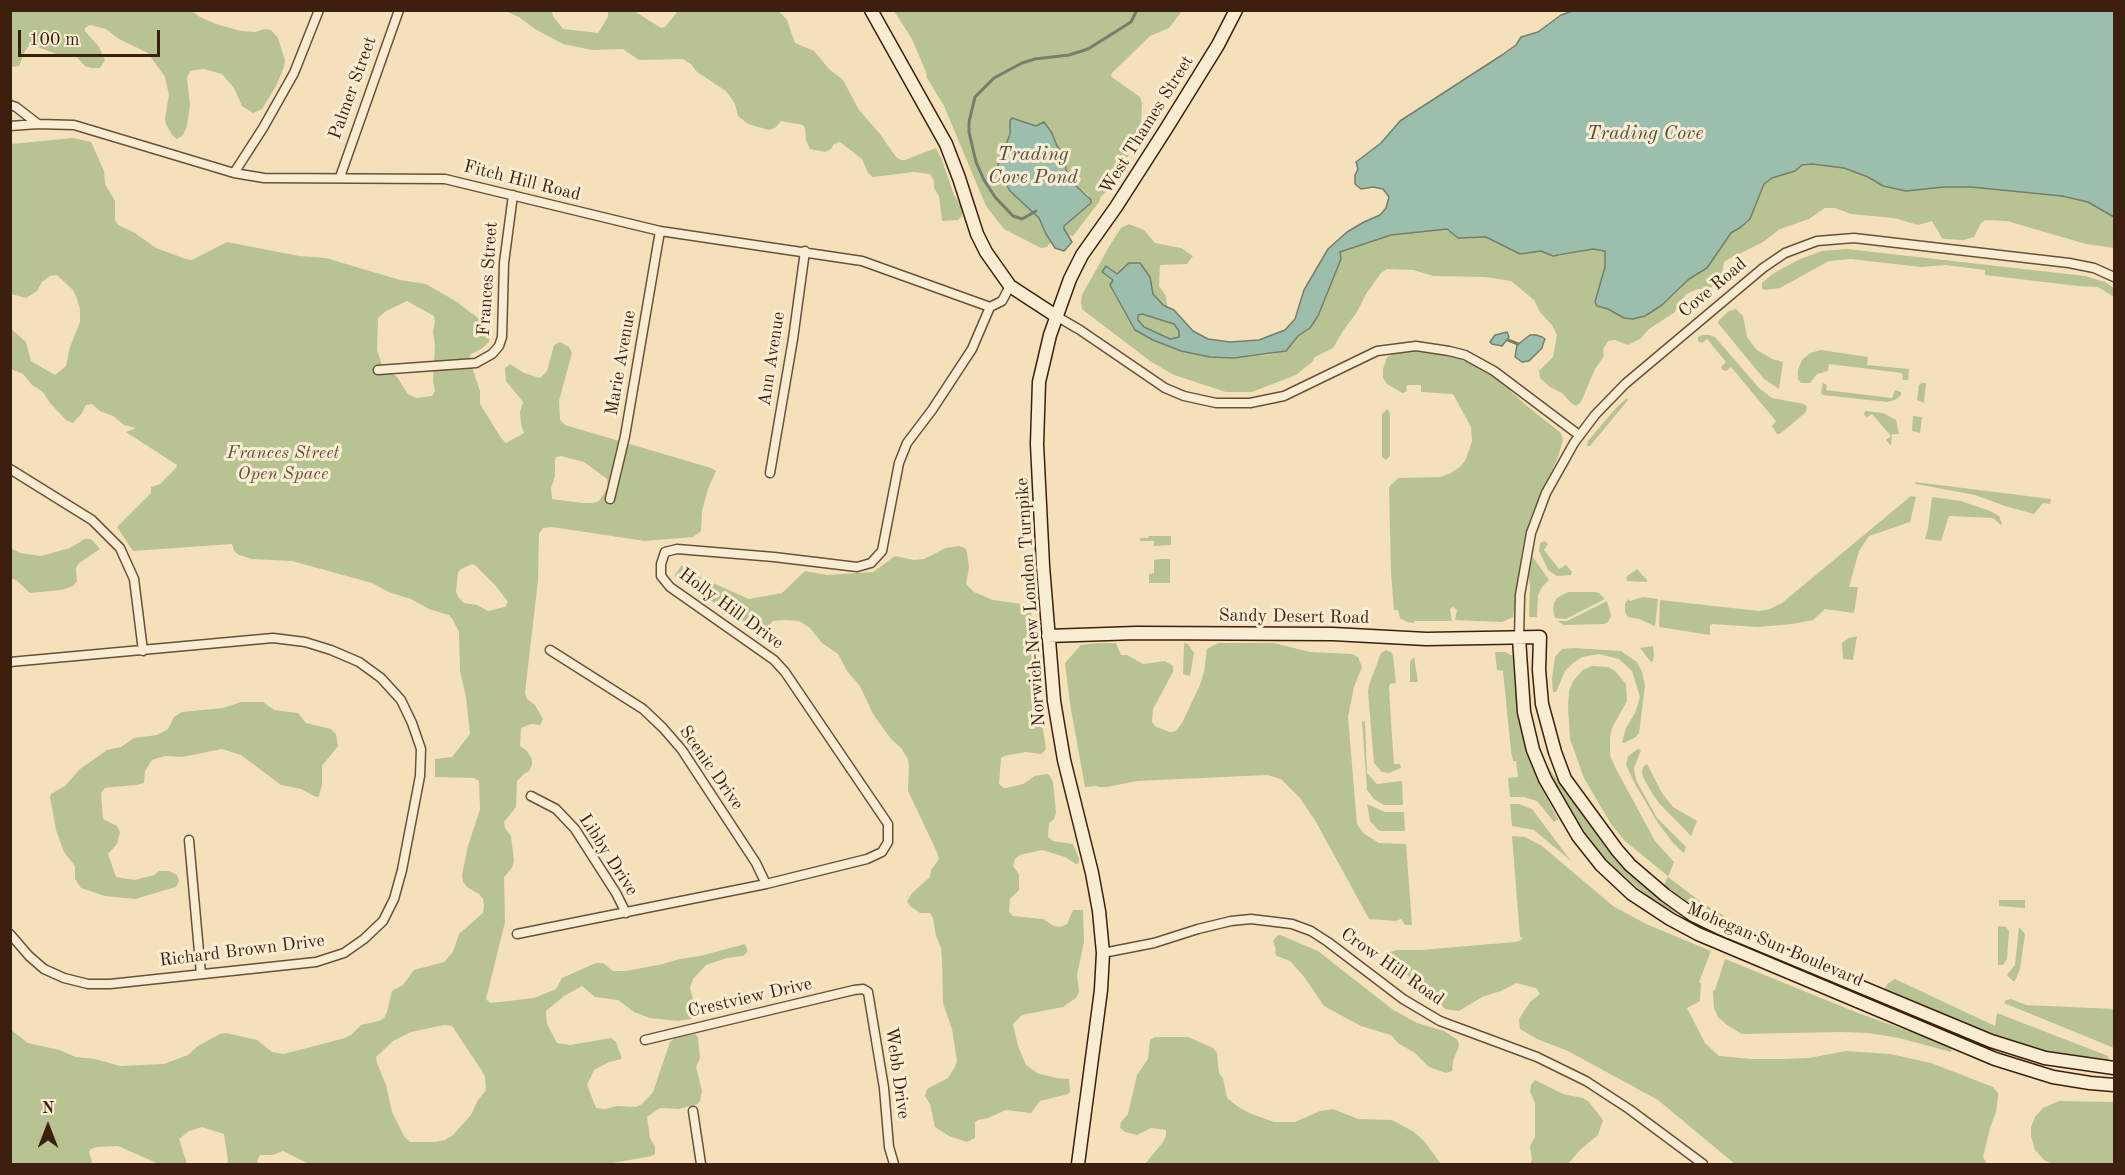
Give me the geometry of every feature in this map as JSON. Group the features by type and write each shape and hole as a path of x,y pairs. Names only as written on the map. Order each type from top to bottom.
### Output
{"main road":[{"path":"871,10 946,144 977,234 986,252 1010,286 1056,316"},
{"name":"West Thames Street","path":"1082,255 1116,207 1171,120 1218,45 1236,10"},
{"name":"Norwich-New London Turnpike","path":"1078,1164 1099,1011 1102,953 1099,911 1092,873 1062,748 1054,701 1043,566 1037,412 1043,361 1056,316 1082,255"},
{"name":"Sandy Desert Road","path":"1048,636 1136,633 1333,634 1425,639 1540,637"},
{"name":"Mohegan Sun Boulevard","path":"1540,637 1539,670 1542,704 1565,779 1617,850 1665,896 1693,915 1730,933 1991,1041 2045,1058 2115,1068"},
{"name":"Mohegan Sun Boulevard","path":"1519,638 1524,712 1533,750 1545,779 1563,814 1591,854 1638,898 1698,934 1995,1059 2053,1077 2115,1085"}],"street":[{"path":"234,173 264,128 294,73 319,10"},
{"name":"Palmer Street","path":"340,177 399,10"},
{"path":"10,105 38,124"},
{"name":"Fitch Hill Road","path":"10,126 74,125 234,173 264,178 445,179 660,231 862,261 990,307"},
{"name":"Frances Street","path":"378,370 476,363 492,354 499,346 502,337 504,263 513,195"},
{"name":"Marie Avenue","path":"610,499 625,436 660,231"},
{"name":"Cove Road","path":"1519,638 1520,595 1531,533 1546,493 1565,456 1605,403 1625,384 1777,258 1805,245 1835,238 1870,239 2076,264 2094,268 2115,277"},
{"name":"Ann Avenue","path":"770,472 805,251"},
{"path":"990,307 1002,301 1010,286"},
{"name":"Holly Hill Drive","path":"517,934 766,884 867,859 882,852 888,842 888,824 780,666 754,645 670,587 661,576 661,564 665,552 677,549 857,567 871,563 882,551 899,462 907,443 972,349 990,307"},
{"path":"1056,316 1165,388 1184,396 1216,403 1250,403 1284,396 1377,351 1416,346 1449,351 1465,355 1494,371 1580,435"},
{"path":"10,469 92,520 120,548 134,579 143,651"},
{"name":"Richard Brown Drive","path":"10,662 273,638 305,642 359,662 381,678 401,700 421,749 420,776 402,870 394,899 383,921 364,939 344,953 316,962 110,984 88,984 64,978 44,969 10,934"},
{"name":"Scenic Drive","path":"550,650 643,709 663,728 681,750 756,863 766,884"},
{"name":"Libby Drive","path":"531,796 556,809 575,829 616,893 626,913"},
{"path":"189,840 201,974"},
{"name":"Crow Hill Road","path":"1102,953 1154,943 1231,921 1251,919 1292,924 1328,942 1403,999 1440,1021 1537,1057 1586,1081 1629,1109 1703,1164"},
{"name":"Crestview Drive","path":"645,1040 863,989"},
{"name":"Webb Drive","path":"863,989 868,992 884,1088 889,1147 894,1164"},
{"path":"693,1111 701,1164"}],"green space":[{"path":"10,11 192,11 216,24 241,31 271,30 278,38 285,60 284,67 262,109 253,113 242,106 234,88 222,74 204,69 190,71 187,78 190,105 187,126 183,135 177,139 166,124 169,95 165,77 148,53 119,39 106,29 90,25 85,28 85,31 99,47 105,60 100,68 85,66 76,56 59,55 32,45 25,51 19,66 11,67"},
{"path":"505,11 552,11 563,29 598,33 608,17 608,11 634,11 661,28 665,27 678,11 779,11 787,20 795,43 814,51 829,69 843,80 859,110 896,157 905,160 936,148 954,195 963,209 962,216 958,220 942,221 939,196 930,174 914,172 873,177 868,173 862,159 840,142 825,152 810,149 803,125 781,121 775,128 769,130 748,124 738,116 735,104 726,91 697,72 683,59 639,60 623,49 592,50 563,44"},
{"path":"894,11 1182,11 1169,28 1150,36 1112,73 1113,78 1140,97 1141,126 1111,188 1101,196 1099,202 1073,236 1067,235 1063,229 1064,226 1091,203 1088,195 1072,182 1066,170 1065,157 1052,133 1015,118 997,167 1039,218 1051,242 1047,247 1041,248 1004,229 986,206 944,106 927,78 912,39"},
{"name":"Frances Street Open Space","path":"73,138 91,142 104,171 105,184 115,201 115,220 118,225 135,233 156,248 186,259 192,260 227,242 299,256 326,258 400,280 426,284 457,302 491,328 489,342 471,354 469,358 480,391 480,404 506,443 524,433 520,412 523,402 506,381 505,368 510,364 524,373 540,378 547,371 554,345 560,342 569,347 572,353 559,401 560,420 565,425 716,471 702,511 701,531 693,537 645,541 552,527 543,528 539,534 538,580 525,693 543,719 540,725 531,724 521,728 520,746 527,751 532,759 532,765 529,771 517,781 516,807 504,822 511,836 514,861 512,868 504,877 505,922 486,999 490,1003 534,998 556,989 562,978 596,963 603,963 613,971 626,971 745,944 748,951 743,956 727,958 706,965 693,979 690,988 697,1015 691,1019 678,1021 650,1018 634,1012 618,1000 595,997 582,986 564,996 546,1011 547,1024 557,1043 570,1045 611,1038 616,1042 622,1059 609,1062 594,1070 587,1085 596,1108 636,1107 642,1104 653,1092 670,1042 675,1038 695,1034 698,1037 700,1058 696,1067 702,1091 700,1101 698,1104 679,1109 660,1108 647,1117 650,1138 655,1147 655,1154 652,1156 607,1164 309,1164 283,1151 273,1155 260,1155 257,1161 259,1164 227,1164 224,1134 202,1127 189,1131 179,1139 187,1164 159,1164 118,1146 91,1149 89,1152 91,1164 11,1164 11,1030 28,1043 59,1050 76,1057 95,1059 120,1066 164,1064 188,1055 198,1046 226,1033 257,1040 272,1052 284,1054 345,1038 361,1025 384,1018 392,991 403,985 414,970 444,962 453,952 459,934 483,913 484,906 479,894 463,882 462,875 468,846 480,809 479,781 474,778 435,777 435,759 452,757 470,734 466,697 460,671 459,632 453,620 449,615 429,609 372,583 292,561 252,559 239,555 234,551 232,544 133,551 117,527 151,493 151,487 160,484 177,465 126,432 136,428 124,425 92,404 86,405 73,423 66,420 43,392 32,385 23,374 11,369 10,328 26,342 31,361 55,375 66,366 70,347 80,322 80,309 73,290 57,275 50,276 42,282 37,291 26,298 11,294 11,144","holes":["407,301 434,316 433,381 435,391 432,396 416,398 408,394 397,377 382,365 377,350 378,318 386,311","561,456 584,462 607,479 608,487 599,501 582,503 552,499 551,488 555,476 556,457","475,565 508,602 505,607 488,611 477,605 464,603 456,592 458,572","444,1025 452,1026 485,1077 486,1090 471,1115 453,1135 445,1140 410,1142 404,1136 392,1112 376,1057 393,1041 411,1032"]},
{"path":"1802,165 1844,168 1868,177 1883,186 1906,191 1971,187 2062,196 2088,202 2114,217 2114,248 2086,244 2007,221 1985,220 1974,237 1963,240 1945,239 1942,238 1932,221 1918,225 1894,218 1851,214 1835,208 1825,208 1809,219 1780,229 1763,242 1724,262 1721,279 1717,284 1708,289 1698,289 1686,294 1675,312 1649,329 1640,339 1628,345 1615,340 1608,341 1603,349 1604,356 1595,369 1581,402 1576,406 1540,378 1539,371 1553,357 1557,335 1534,300 1511,281 1485,277 1433,276 1413,270 1387,269 1381,273 1366,294 1333,348 1315,357 1296,375 1252,392 1226,392 1174,375 1150,361 1082,309 1082,295 1121,228 1129,224 1144,230 1155,243 1181,248 1193,256 1187,264 1160,265 1159,286 1166,296 1167,307 1163,306 1153,294 1150,277 1117,274 1106,267 1113,280 1110,285 1117,299 1153,340 1181,351 1210,357 1234,358 1268,355 1286,351 1298,336 1310,328 1318,315 1341,260 1339,251 1342,252 1391,235 1447,229 1458,238 1486,237 1520,254 1542,251 1549,255 1560,256 1593,249 1605,251 1606,267 1595,301 1624,318 1674,295 1689,279 1707,268 1731,233 1750,219 1764,184 1772,178 1795,171"},
{"path":"1847,249 2085,276 2105,282 2114,288 2114,297 2098,287 1985,275 1985,270 1946,265 1921,267 1851,259 1829,261 1780,288 1764,290 1762,288 1762,283 1774,273 1800,259 1822,251"},
{"path":"1736,309 1743,316 1747,337 1757,350 1772,359 1783,362 1779,389 1764,379 1718,323 1729,311"},
{"path":"1139,315 1174,324 1179,331 1179,337 1170,339 1144,327 1138,321"},
{"path":"1702,335 1715,337 1759,388 1772,398 1804,404 1807,407 1806,412 1780,434 1777,434 1772,426 1776,421 1731,367 1726,371 1723,370 1721,367 1726,362 1707,339 1702,343 1698,341 1698,337"},
{"path":"1412,350 1457,358 1479,367 1496,378 1561,433 1563,440 1558,457 1531,517 1523,545 1513,617 1502,622 1455,620 1457,610 1453,607 1450,609 1452,621 1414,621 1414,623 1400,618 1398,610 1394,610 1389,487 1398,478 1441,477 1451,473 1466,459 1472,441 1471,427 1453,394 1421,392 1421,385 1407,385 1406,392 1402,393 1387,384 1383,378 1387,357 1400,351"},
{"path":"1821,350 1868,357 1867,365 1909,369 1908,380 1903,380 1902,373 1829,364 1828,371 1817,374 1810,383 1801,383 1798,379 1798,370 1802,360 1810,353"},
{"path":"1823,383 1827,385 1826,390 1892,398 1895,390 1901,392 1901,395 1887,402 1823,395 1821,393"},
{"path":"1926,383 1924,403 1917,400 1919,385"},
{"path":"1627,398 1628,400 1590,446 1587,446 1588,441"},
{"path":"1387,409 1390,413 1390,456 1386,460 1382,457 1382,414"},
{"path":"1865,411 1883,413 1896,420 1899,434 1892,434 1891,446 1886,440 1891,436 1872,414 1867,417 1864,415"},
{"path":"1913,416 1922,417 1920,433 1912,431"},
{"path":"1915,482 2051,499 2050,504 2043,503 2034,514 1975,495"},
{"path":"1911,496 1916,497 1910,522 1869,536 1859,551 1849,587 1858,587 1854,613 1825,609 1813,620 1758,627 1712,624 1710,635 1659,627 1660,600 1759,611 1782,603"},
{"path":"1932,497 1961,501 1990,511 1999,516 2002,524 1993,518 1949,516 1941,541 1925,539"},
{"path":"1171,536 1171,545 1154,546 1154,541 1140,541 1140,538"},
{"path":"85,539 91,539 100,549 79,563 76,568 77,581 73,586 62,590 30,593 16,580 11,579 11,548 20,553 41,556 70,548"},
{"path":"1545,541 1548,544 1544,550 1559,569 1566,565 1572,572 1571,575 1557,576 1548,570 1539,551 1540,543"},
{"path":"959,546 965,548 967,552 969,568 966,584 974,592 993,600 1031,607 1034,670 1046,749 1041,754 1026,752 1001,758 999,784 1007,788 1023,784 1035,776 1047,774 1050,776 1053,782 1056,813 1054,819 1049,823 1048,837 1053,841 1073,844 1079,859 1079,863 1076,864 1065,857 1042,850 1020,855 1015,859 1013,866 1019,874 1019,890 1010,899 1009,912 1013,916 1043,919 1054,926 1061,927 1067,924 1073,910 1083,910 1084,942 1077,975 1079,992 1076,998 1063,1007 1022,1015 1013,1024 1018,1046 1026,1065 1037,1073 1069,1079 1070,1092 1040,1101 1031,1113 1006,1110 978,1120 975,1122 975,1138 967,1142 949,1136 935,1127 930,1104 925,1096 927,1089 948,1078 957,1061 952,1029 943,1003 941,948 933,918 930,913 920,913 907,901 912,893 930,877 931,870 939,859 908,791 908,759 873,714 860,686 847,671 838,654 822,643 810,628 799,621 786,620 773,621 763,632 753,632 723,607 703,597 674,576 682,565 695,575 749,599 782,593 805,571 827,575 873,572 895,556 914,560 924,559 946,548"},
{"path":"1533,557 1549,580 1538,595 1537,617 1529,617 1528,573"},
{"path":"1170,559 1170,583 1149,583 1149,574 1154,573 1154,560"},
{"path":"1637,569 1647,582 1627,581 1626,577"},
{"path":"1568,592 1594,592 1599,593 1605,599 1566,619 1555,618 1554,603 1557,598"},
{"path":"1643,597 1658,599 1655,626 1628,617 1625,612 1628,599 1630,601"},
{"path":"1607,601 1611,616 1604,624 1564,625 1557,621 1567,621"},
{"path":"1857,636 1853,660 1843,659 1842,643"},
{"path":"1116,643 1121,655 1127,655 1143,664 1165,661 1173,666 1173,672 1153,709 1152,722 1156,727 1170,732 1176,731 1182,723 1200,685 1207,649 1218,643 1274,643 1310,652 1352,654 1358,657 1362,667 1354,687 1348,717 1357,824 1363,833 1379,843 1406,844 1412,925 1405,925 1401,919 1395,921 1369,919 1316,822 1300,798 1281,779 1267,775 1137,781 1107,787 1085,787 1065,663 1081,645"},
{"path":"1184,643 1188,644 1194,653 1190,676 1183,674"},
{"path":"1653,646 1654,654 1651,662 1640,648"},
{"path":"1562,649 1621,651 1637,662 1645,686 1639,733 1636,737 1622,742 1640,697 1632,671 1619,659 1599,654 1582,657 1565,671 1556,692 1553,692 1555,657"},
{"path":"1386,650 1393,656 1396,683 1390,684 1389,687 1394,764 1400,764 1401,768 1389,773 1382,772 1374,763 1368,692 1381,653"},
{"path":"1495,652 1506,652 1513,655 1515,691 1522,731 1538,781 1558,819 1554,822 1537,801 1524,797 1510,797 1508,778 1518,777 1516,761 1513,761 1511,751 1503,671 1497,670"},
{"path":"1414,657 1418,682 1410,682 1410,662"},
{"path":"1592,666 1608,667 1615,671 1626,684 1627,701 1612,728 1610,755 1655,841 1674,862 1668,877 1701,902 1726,917 1723,922 1700,911 1664,885 1668,876 1625,841 1611,824 1584,778 1570,739 1569,691 1573,681 1583,670"},
{"path":"241,702 263,702 274,710 298,713 306,723 331,729 336,734 338,746 322,766 322,785 319,796 281,785 241,755 222,749 182,757 165,756 152,760 145,771 144,783 105,788 101,793 103,819 117,826 120,832 117,844 108,854 116,877 135,880 154,875 159,871 169,871 177,875 179,881 176,887 135,899 105,896 81,888 75,879 75,866 64,852 56,830 51,794 65,786 80,769 107,750 121,747 134,738 157,735 168,729 174,717 182,712 223,708"},
{"path":"1362,721 1365,722 1367,773 1377,784 1402,781 1403,805 1384,805 1374,799 1367,790"},
{"path":"1638,749 1641,750 1634,768 1636,780 1657,818 1686,847 1684,853 1658,823 1626,765 1628,756"},
{"path":"1546,764 1603,844 1622,865 1656,897 1691,920 1718,934 1717,936 1652,900 1610,864 1572,815 1551,778"},
{"path":"1647,764 1662,793 1673,807 1697,821 1691,836 1652,793 1643,777 1643,767"},
{"path":"1367,804 1385,812 1404,812 1405,831 1378,830 1370,821"},
{"path":"1510,804 1519,804 1532,809 1571,861 1534,830 1512,826"},
{"path":"1512,836 1525,837 1542,846 1613,906 1646,924 1711,951 1699,982 1701,984 1700,1001 1687,1008 1705,1043 1719,1056 1784,1059 1809,1058 1846,1051 1890,1054 1931,1063 1993,1087 1998,1096 1996,1112 1983,1157 1987,1164 1735,1164 1658,1100 1568,1051 1537,1039 1520,1029 1519,1019 1530,1002 1540,994 1536,988 1516,983 1482,997 1459,1011 1445,1009 1432,994 1417,986 1388,953 1396,950 1421,950 1521,940 1523,938 1520,937"},
{"path":"1999,900 2025,900 2025,908 1999,906"},
{"path":"1998,926 2006,927 2009,931 2007,959 2003,965 1998,965"},
{"path":"2019,927 2025,934 2020,969 2013,981 2007,975 2015,965"},
{"path":"1280,935 1318,951 1392,1009 1417,1023 1444,1031 1458,1040 1459,1046 1452,1071 1446,1073 1429,1067 1391,1035 1361,1026 1324,1006 1290,961 1275,953 1273,941"},
{"path":"1725,959 1858,1013 1936,1041 1952,1048 1951,1052 1899,1038 1869,1033 1742,1034 1718,1017 1714,1008 1713,991"},
{"path":"1895,979 1995,1026 1997,1013 2108,1056 2109,1061 2052,1054 1996,1036 1885,989 1887,984"},
{"path":"2011,999 2026,1005 2114,1009 2114,1048 2004,1003"},
{"path":"1155,1037 1188,1037 1213,1048 1217,1053 1219,1073 1223,1078 1227,1098 1249,1113 1274,1122 1295,1122 1320,1111 1333,1109 1358,1119 1392,1120 1414,1132 1424,1141 1441,1164 1145,1164 1163,1142 1166,1130 1151,1128 1137,1135 1120,1128 1121,1122 1128,1114 1137,1075 1148,1059 1150,1040"},
{"path":"1535,1080 1563,1094 1583,1098 1603,1120 1598,1135 1568,1164 1530,1164 1532,1159 1530,1146 1535,1137 1535,1103 1530,1091"},
{"path":"2059,1101 2114,1102 2114,1162 2111,1164 2052,1164 2044,1160 2035,1150 2031,1127 2035,1117 2043,1108"}],"water":[{"name":"Trading Cove","path":"1575,10 2114,11 2114,217 2088,202 2062,196 1971,187 1906,191 1883,186 1868,177 1844,168 1802,165 1795,171 1772,178 1764,184 1750,219 1731,233 1707,268 1689,279 1662,305 1645,316 1633,319 1624,318 1597,306 1595,302 1605,267 1605,251 1593,249 1553,256 1541,251 1520,254 1486,237 1458,238 1447,229 1391,235 1340,252 1341,259 1318,316 1310,328 1298,336 1286,351 1234,358 1210,357 1181,351 1135,330 1110,285 1113,280 1102,272 1106,266 1117,274 1129,263 1140,263 1150,277 1153,294 1163,305 1174,310 1193,331 1208,339 1230,342 1259,340 1285,330 1295,319 1304,290 1328,249 1347,232 1380,215 1386,208 1389,197 1383,189 1373,187 1361,189 1355,184 1358,169 1356,162 1381,143 1400,121 1502,55 1516,45 1521,37 1538,32 1561,15","holes":["1142,314 1174,324 1179,331 1179,337 1170,339 1144,327 1138,320 1138,315"]},
{"name":"Trading Cove Pond","path":"1012,118 1036,126 1044,122 1065,157 1066,170 1072,182 1091,200 1091,203 1064,226 1072,242 1064,251 1055,248 1039,218 1010,191 997,167 1010,134"},
{"path":"1507,332 1509,337 1502,346 1490,342 1495,335"},
{"path":"1530,335 1545,339 1542,348 1529,361 1522,362 1515,357 1517,345"}],"waterway":[{"path":"1036,211 1022,219 1013,216 995,197 984,180 976,162 969,132 975,97 994,78 1022,63 1069,55 1088,49 1131,22 1137,10"},
{"path":"1508,340 1518,344"}]}
